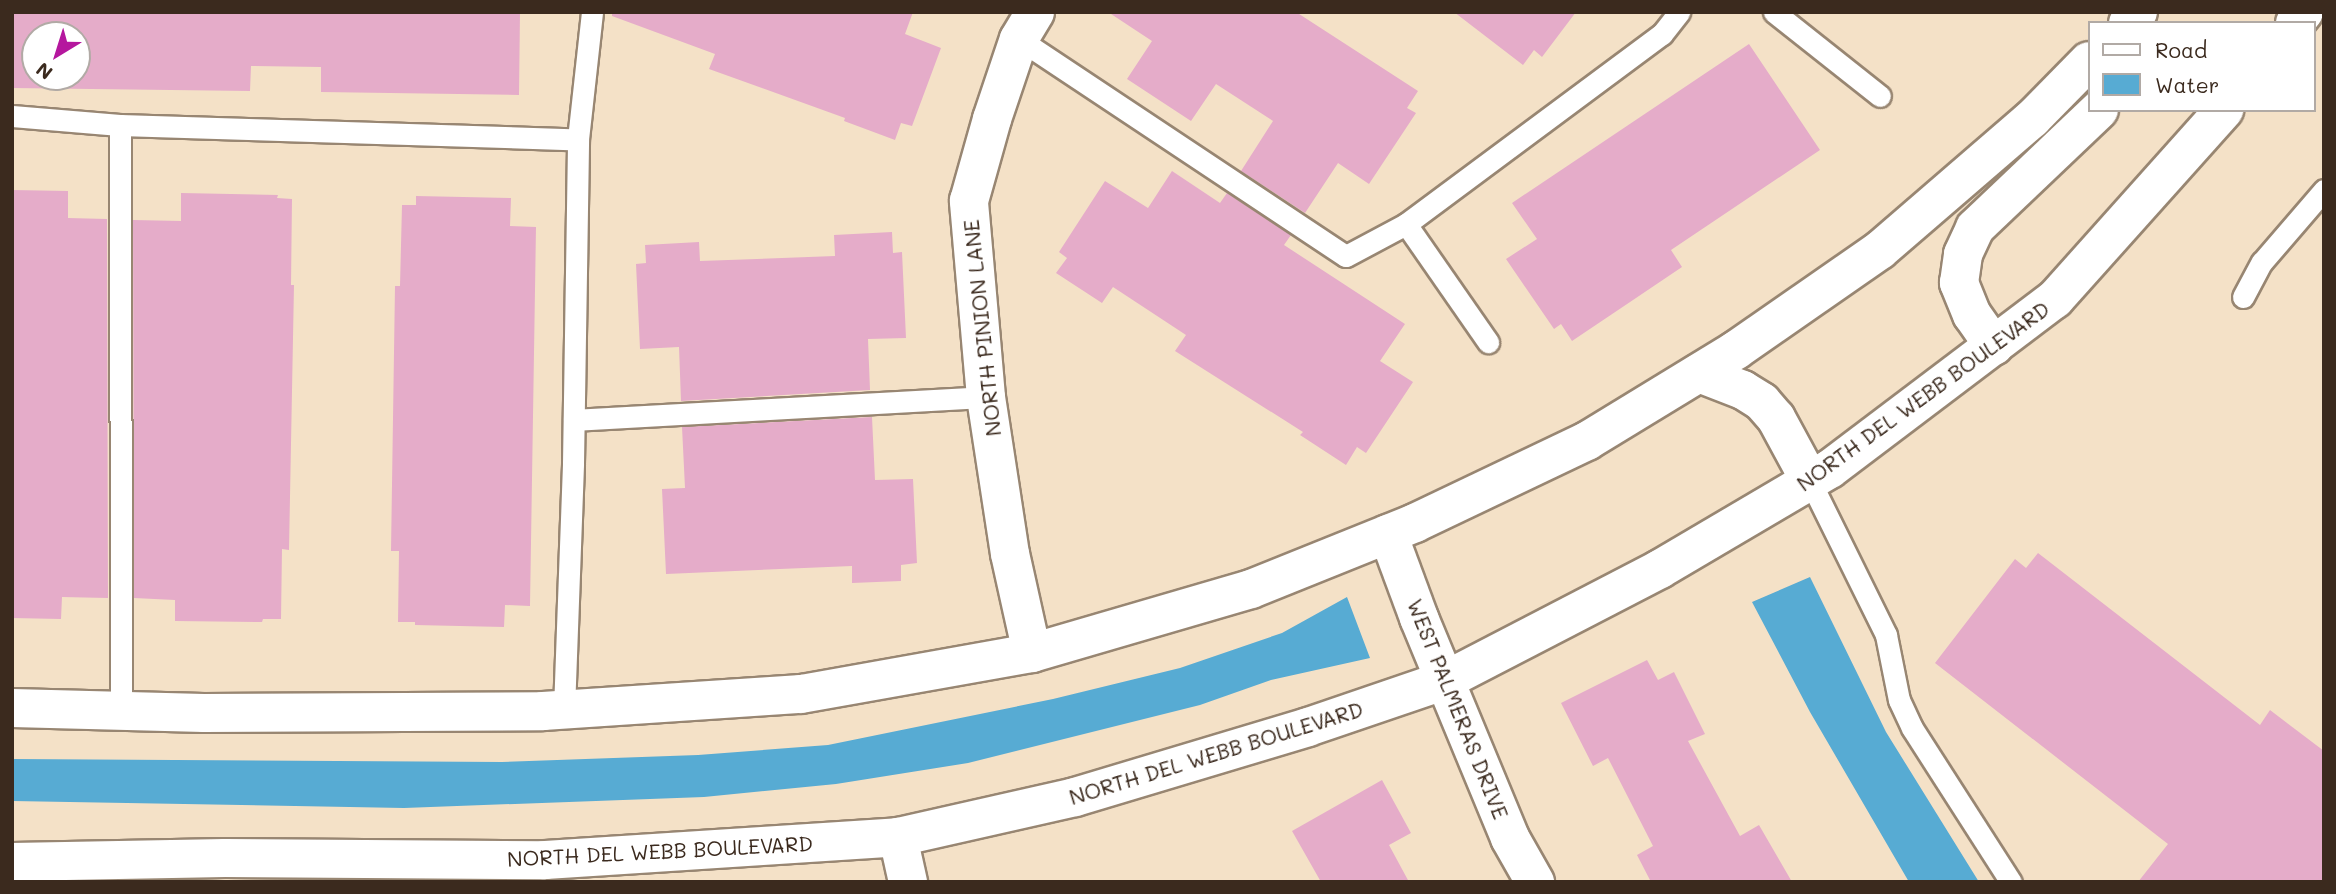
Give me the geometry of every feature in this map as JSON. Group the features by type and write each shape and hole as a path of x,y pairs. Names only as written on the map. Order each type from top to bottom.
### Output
{"street":[{"name":"NORTH PINION LANE","path":"1027,26 992,119 969,201 986,397 1010,554 1032,653"},
{"path":"12,708 218,713 564,710 801,694 1032,653 1251,589 1388,534 1587,441 1699,373 1810,302 1880,250 2003,144 2088,62"},
{"path":"1994,346 1972,315 1959,282 1963,254 1975,228 2097,112"},
{"name":"NORTH DEL WEBB BOULEVARD","path":"12,862 212,859 545,860 898,837 1088,793 1308,727 1446,680 1660,569 1810,481 2056,299 2222,112"},
{"path":"1699,373 1744,390 1762,402 1776,418 1810,481"},
{"name":"WEST PALMERAS DRIVE","path":"1388,534 1510,838 1535,882"},
{"path":"898,837 908,882"}],"lane":[{"path":"564,710 574,420 578,139 592,12"},
{"path":"1027,26 1346,256 1406,224 1662,34 1679,12"},
{"path":"1774,12 1880,96"},
{"path":"12,116 120,125 578,139"},
{"path":"120,125 121,710"},
{"path":"2243,297 2262,262 2324,190"},
{"path":"1406,224 1488,342"},
{"path":"574,420 986,397"},
{"path":"1810,481 1886,635 1899,700 1912,728 2011,882"}],"water":[{"path":"1810,577 1886,732 1979,882 1909,882 1810,712 1752,602"},
{"path":"1347,597 1370,658 1271,680 1200,705 968,763 836,784 704,797 404,808 12,801 12,759 502,762 698,755 828,745 1053,699 1180,668 1282,633"}],"building":[{"path":"12,12 520,12 519,95 321,92 321,67 251,66 250,91 91,89 91,21 21,21 21,88 12,88"},
{"path":"612,12 913,12 905,34 941,48 912,126 901,123 895,140 844,121 845,118 709,69 715,54 612,16"},
{"path":"1108,12 1296,12 1418,91 1407,108 1416,113 1369,184 1338,163 1305,213 1241,171 1273,121 1216,84 1191,121 1127,79 1152,41"},
{"path":"1454,12 1576,12 1542,57 1534,50 1523,65"},
{"path":"1749,44 1820,150 1671,250 1682,267 1572,341 1561,324 1554,329 1506,259 1537,239 1512,203"},
{"path":"1172,171 1220,203 1227,193 1291,235 1284,245 1405,324 1380,361 1413,382 1366,453 1357,447 1346,465 1300,435 1303,432 1175,351 1186,335 1113,287 1102,303 1056,273 1067,258 1059,252 1105,181 1148,208"},
{"path":"12,190 68,191 68,218 107,219 108,598 62,597 61,619 12,618"},
{"path":"181,193 278,195 277,198 292,199 291,285 294,285 289,550 282,549 281,619 263,619 262,622 175,621 175,600 134,598 133,220 181,221"},
{"path":"416,196 511,198 510,226 536,227 530,606 505,605 504,627 415,625 415,622 398,622 399,551 391,551 395,286 400,286 402,205 416,205"},
{"path":"892,232 893,253 902,252 906,338 868,339 870,390 681,401 679,347 640,349 636,264 646,263 645,245 699,242 700,261 835,256 834,235"},
{"path":"872,417 875,480 913,479 917,563 901,565 901,581 852,583 852,566 666,574 662,489 685,488 682,427"},
{"path":"2038,553 2260,725 2270,710 2324,751 2324,882 2138,882 2168,844 1935,663 2015,559 2026,568"},
{"path":"1647,660 1658,680 1674,672 1705,734 1688,741 1740,836 1759,825 1792,882 1651,882 1637,855 1653,846 1608,758 1593,766 1561,703"},
{"path":"1382,780 1411,833 1389,845 1409,882 1321,882 1292,831"}]}
